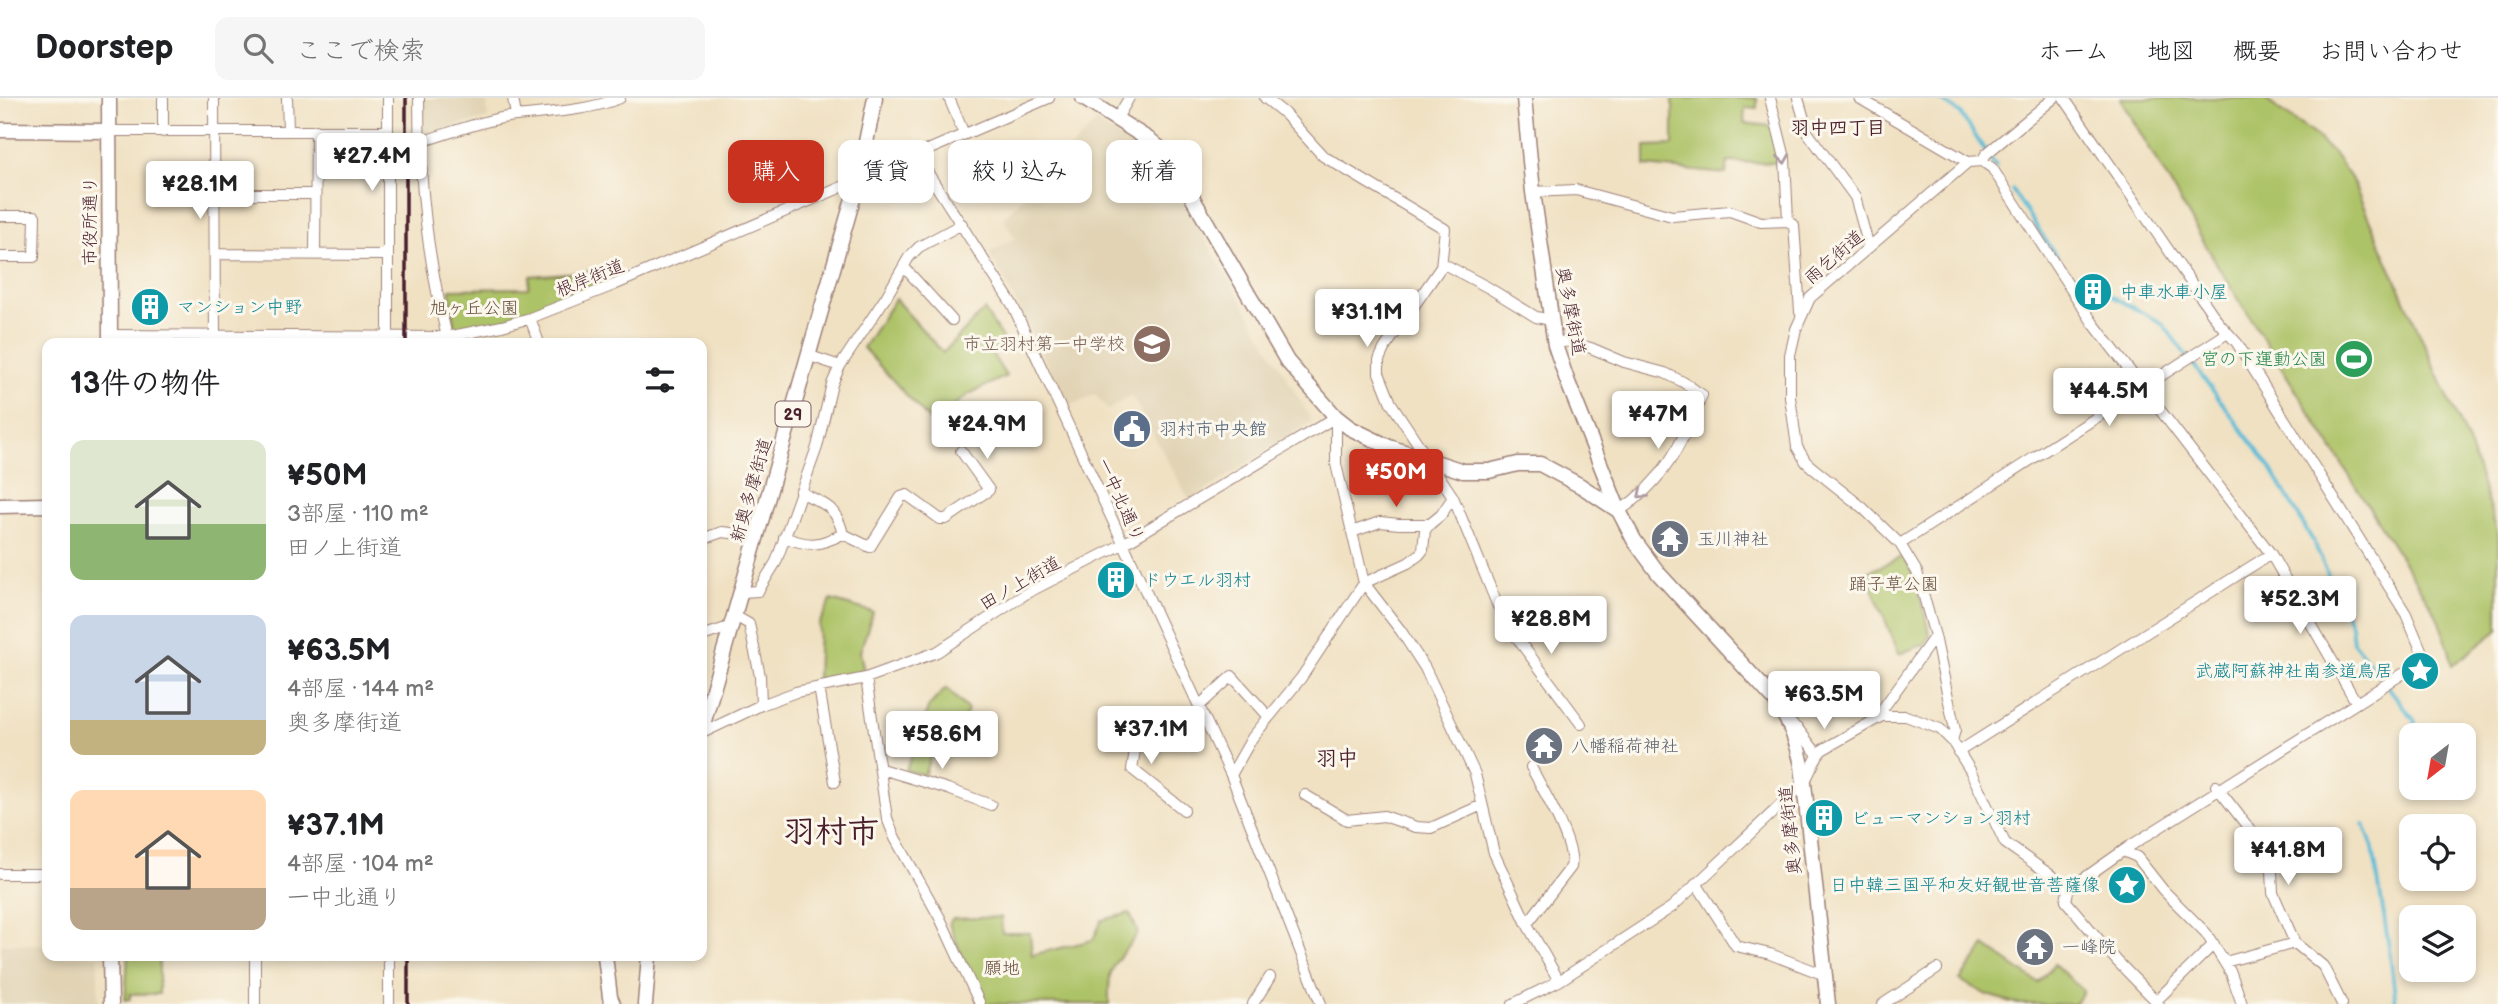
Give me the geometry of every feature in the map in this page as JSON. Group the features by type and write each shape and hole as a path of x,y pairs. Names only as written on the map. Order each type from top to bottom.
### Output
{"main road":[{"name":"市役所通り","path":"109,98 110,338"},
{"name":"新奥多摩街道","path":"866,140 875,98"},
{"path":"1083,98 1163,150 1287,361 1336,417 1365,438 1432,463 1463,471 1478,472 1518,464 1541,464 1619,511"},
{"name":"奥多摩街道","path":"1524,98 1532,192 1555,345 1619,511 1634,540 1658,574 1774,699 1789,723 1798,748 1828,1004"},
{"path":"0,130 108,131"},
{"name":"新奥多摩街道","path":"707,714 852,203"},
{"path":"0,506 42,505"},
{"path":"110,961 111,1004"},
{"path":"606,961 613,1004"},
{"path":"645,1004 649,961"}],"street":[{"path":"163,98 163,132"},
{"path":"214,98 215,338"},
{"path":"287,98 288,130"},
{"path":"388,98 388,338"},
{"path":"419,98 423,208 429,254 447,338"},
{"path":"513,98 516,116"},
{"path":"420,142 516,116 600,104 620,98"},
{"path":"949,98 964,134"},
{"name":"根岸街道","path":"934,148 1049,98"},
{"path":"1265,98 1284,113 1323,156 1445,229 1442,263 1381,354 1381,380 1391,403 1453,497 1497,604 1517,638 1581,724"},
{"path":"1532,192 1576,190 1672,216 1730,211 1761,222 1788,221 1785,158 1770,98"},
{"path":"1798,98 1808,133 1854,197 1869,247"},
{"path":"1859,98 1968,162 1986,155 2054,98"},
{"path":"2064,98 2226,334 2237,343 2406,614 2423,652 2423,661 2218,787 2125,852 2077,884 2068,887"},
{"path":"1116,120 1126,102"},
{"path":"315,253 316,130"},
{"path":"108,131 388,131"},
{"path":"1986,155 2093,323 2271,554 2356,702"},
{"name":"雨乞街道","path":"1800,316 1810,299 1968,162"},
{"name":"一中北通り","path":"934,182 1012,304 1231,775 1321,1004"},
{"name":"根岸街道","path":"455,338 530,318 838,190"},
{"path":"216,194 314,194"},
{"path":"0,216 35,216 34,257 0,257"},
{"name":"雨乞街道","path":"1788,221 1794,225 1800,316"},
{"path":"742,592 758,591 776,562 817,447 832,384 840,366 909,257 919,247 962,224"},
{"path":"215,254 387,254"},
{"path":"1442,263 1536,317 1551,320"},
{"path":"904,267 952,320"},
{"path":"1800,316 1792,343 1789,368 1797,447 1814,470 1863,508 1900,544 1917,572 1935,636 1955,730 1952,741"},
{"path":"530,318 537,338"},
{"path":"1900,544 2226,334"},
{"path":"1555,345 1565,341 1633,365 1665,373 1702,395 1662,474 1643,494 1619,511"},
{"path":"810,356 840,366"},
{"path":"1336,417 1336,464 1364,583 1425,668 1475,774 1494,853 1527,924 1559,981"},
{"name":"田ノ上街道","path":"707,729 796,692 866,677 937,652 1027,593 1123,544 1336,417"},
{"path":"800,492 826,505 838,517 843,534 870,547 901,497 907,495 940,519 946,519 989,490 961,451"},
{"path":"1231,775 1252,738 1301,678 1364,583 1408,563 1419,555 1423,550 1425,530 1441,515 1453,497"},
{"path":"1352,533 1380,522 1430,523"},
{"path":"707,537 722,532 758,536"},
{"path":"784,537 804,545 823,544 843,534"},
{"path":"1958,752 2271,554"},
{"path":"707,634 734,621 748,624 760,676 761,705"},
{"path":"1882,716 1884,707 1935,636"},
{"path":"1199,706 1232,676 1269,716"},
{"path":"866,677 887,818 940,918 980,1004"},
{"path":"819,687 835,782"},
{"path":"1513,1004 1559,981 1672,907 1804,783 1818,755 1882,716 1906,716 1940,729 1952,741 2005,843 2068,887"},
{"path":"1130,722 1137,738 1132,769 1184,810"},
{"path":"1789,723 1798,729 1818,755"},
{"path":"1527,924 1571,867 1573,858 1553,808 1531,767"},
{"path":"881,768 991,805"},
{"path":"2218,787 2255,836 2272,870 2273,893 2295,943 2323,966 2342,1004"},
{"path":"1305,795 1347,820 1384,816 1416,827 1431,828 1482,805"},
{"path":"2125,852 2137,857 2163,891 2206,933 2225,962 2242,1004"},
{"path":"0,874 42,874"},
{"path":"1696,883 1736,946 1770,954 1825,975"},
{"path":"2068,887 2066,901 2157,1003 2214,944"},
{"path":"2225,962 2295,943"},
{"path":"255,961 255,1004"},
{"path":"389,961 389,1004"},
{"path":"1883,1004 1937,969"},
{"path":"1253,1004 1270,977"}],"shaded area":[{"path":"424,98 487,98 488,118 428,134 424,131"},
{"name":"市立羽村第一中学校","path":"1096,122 1125,140 1106,140 1106,203 1184,203 1312,421 1190,501 1131,395 1108,410 1095,394 1068,407 989,253 1015,238 1003,218 1018,203 1092,203 1092,140 1079,140"},
{"path":"1,944 42,944 42,961 98,961 98,1004 1,1004"}],"green space":[{"path":"1673,98 1757,98 1757,108 1745,107 1744,123 1770,126 1781,163 1728,162 1726,174 1645,166 1645,146 1673,145"},
{"name":"宮の下運動公園","path":"2120,98 2263,98 2312,133 2333,153 2351,178 2470,447 2498,534 2498,630 2452,666 2449,649 2436,614 2221,271"},
{"name":"旭ヶ丘公園","path":"615,269 617,281 529,314 461,332 454,325 450,289 528,288 530,276"},
{"path":"895,299 943,353 984,310 1006,344 992,354 1006,376 969,394 932,423 863,348"},
{"name":"踊子草公園","path":"1903,556 1915,577 1930,635 1925,644 1899,654 1866,573"},
{"path":"831,600 873,612 860,652 864,672 817,680 819,624"},
{"path":"946,688 968,710 955,740 939,734 924,775 906,770 929,706"},
{"name":"願地","path":"1130,913 1138,933 1111,971 1109,1004 982,1004 949,924 952,919 1001,917 1002,933 1030,933 1032,955 1093,940 1102,920"},
{"path":"1985,946 2038,983 2054,964 2084,991 2074,1004 2018,1004 1987,995 1960,980"},
{"path":"128,961 159,961 159,994 130,994 130,999 125,1000"}],"waterway":[{"path":"1937,98 1960,113 1996,167"},
{"path":"2012,190 2067,272 2162,323 2270,467 2313,541 2351,625 2353,642 2415,723"},
{"path":"2364,824 2373,848 2396,1004"}],"railway":[{"path":"406,98 406,338"},
{"path":"408,961 408,1004"}],"place":[{"name":"中車水車小屋","path":"2093,292"},
{"name":"マンション中野","path":"150,307"},
{"name":"市立羽村第一中学校","path":"1152,344"},
{"name":"宮の下運動公園","path":"2354,359"},
{"name":"羽村市中央館","path":"1132,429"},
{"name":"玉川神社","path":"1670,539"},
{"name":"ドウエル羽村","path":"1116,580"},
{"name":"武蔵阿蘇神社南参道鳥居","path":"2420,671"},
{"name":"八幡稲荷神社","path":"1544,746"},
{"name":"ビューマンション羽村","path":"1824,818"},
{"name":"日中韓三国平和友好観世音菩薩像","path":"2127,885"},
{"name":"一峰院","path":"2035,947"}],"district":[{"name":"羽中四丁目","path":"1838,127"},
{"name":"羽中","path":"1337,758"},
{"name":"羽村市","path":"831,831"}]}
